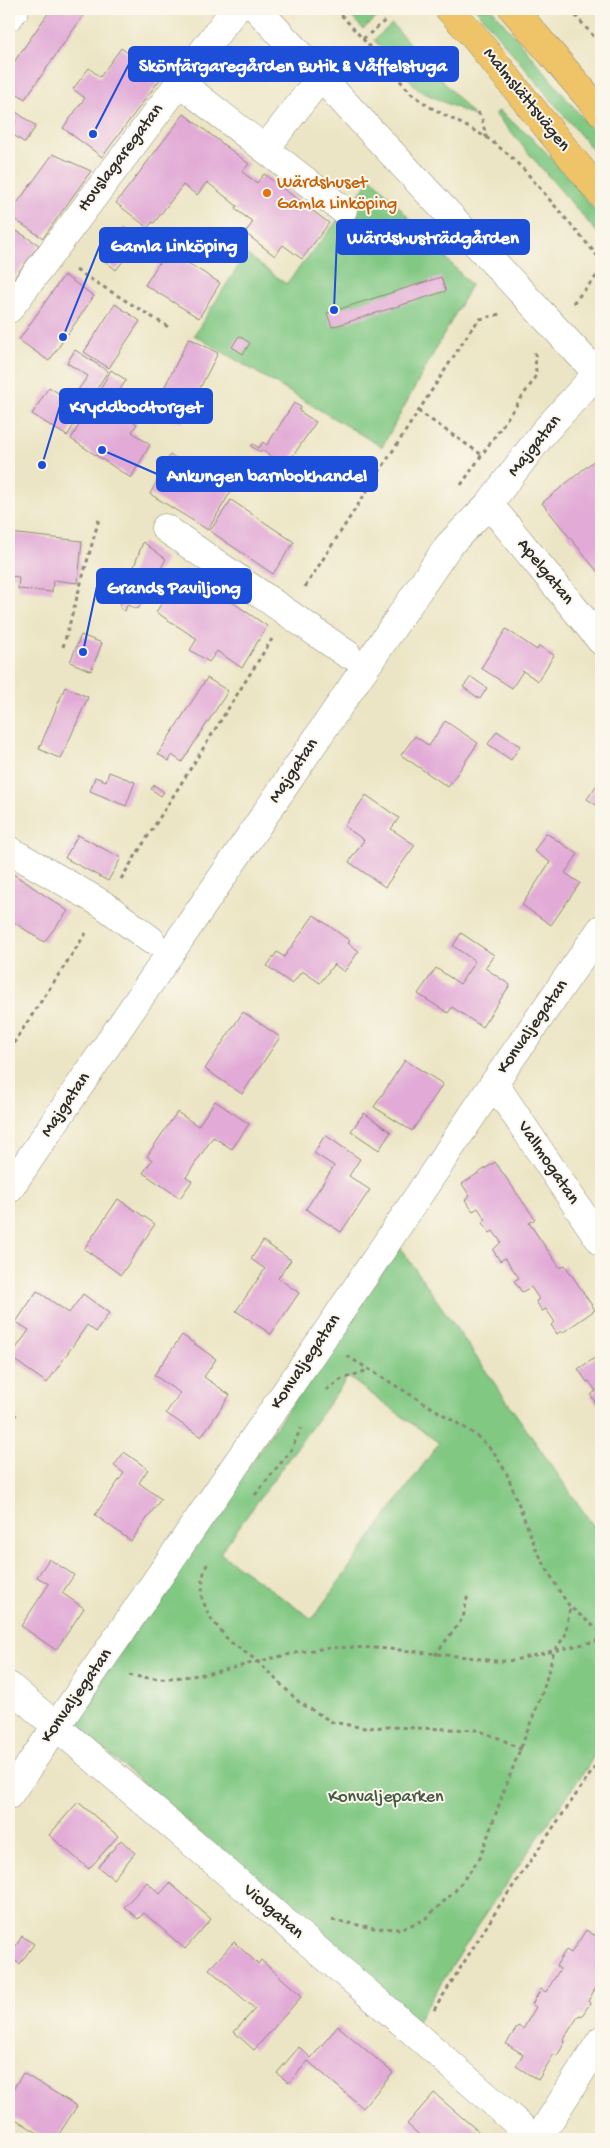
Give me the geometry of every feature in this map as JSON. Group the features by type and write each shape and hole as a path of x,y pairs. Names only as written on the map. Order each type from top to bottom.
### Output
{"main road":[{"name":"Malmslättsvägen","path":"449,9 471,33 601,194"},
{"path":"513,9 601,112"}],"street":[{"path":"9,17 15,9"},
{"name":"Hovslagaregatan","path":"9,308 235,9"},
{"path":"257,9 320,78 599,371"},
{"path":"266,148 320,78"},
{"path":"179,82 343,210"},
{"name":"Majgatan","path":"9,1189 449,545 490,504 543,433 599,371"},
{"name":"Apelgatan","path":"490,504 601,641"},
{"path":"165,528 347,654"},
{"path":"9,850 104,905 150,940"},
{"name":"Konvaljegatan","path":"9,1795 601,928"},
{"name":"Vallmogatan","path":"494,1083 601,1242"},
{"name":"Violgatan","path":"9,1686 537,2139"},
{"path":"537,2139 601,2040"}],"path":[{"path":"336,9 417,98 448,118 486,138 508,154 526,172 601,260"},
{"path":"570,9 601,45"},
{"path":"363,39 386,19"},
{"path":"478,112 482,119 486,138"},
{"path":"50,254 170,328"},
{"path":"9,1050 104,905 472,328 480,319 498,314 507,318"},
{"path":"418,410 482,455"},
{"path":"63,647 99,519"},
{"path":"322,1339 368,1370 467,1429 482,1440 495,1454 507,1474 536,1549 570,1607 601,1632"},
{"path":"320,1394 342,1379 368,1370"},
{"path":"253,1496 264,1485 290,1450 302,1427"},
{"path":"208,1561 203,1576 202,1598 208,1616 229,1641 256,1660 299,1702 332,1722 365,1728 388,1726 477,1730 501,1738 522,1750"},
{"path":"434,1655 464,1618 468,1594"},
{"path":"329,1919 374,1928 400,1929 424,1920 455,1891 480,1858 548,1678 554,1651 565,1636 570,1607"},
{"path":"98,1666 148,1679 175,1679 206,1674 256,1660 301,1652 342,1648 408,1650 434,1655 505,1661 601,1640"},
{"path":"418,2036 500,1905 601,1754"}],"green space":[{"path":"345,9 378,9 382,13 363,29"},
{"path":"476,9 492,9 601,140 601,160"},
{"path":"392,24 474,116 420,91 374,40"},
{"path":"499,111 534,140 555,161 601,218 601,237 495,114"},
{"path":"372,178 471,285 382,447 194,335 246,254 286,284"},
{"name":"Konvaljeparken","path":"400,1247 601,1537 601,1743 588,1766 494,1901 417,2021 72,1722","holes":["348,1377 439,1443 312,1619 220,1553"]}],"building":[{"path":"51,9 65,9 69,11 70,9 88,9 25,99 9,88 9,69"},
{"path":"121,48 161,78 102,157 63,128 85,98 73,89 89,68 100,77"},
{"path":"16,112 36,126 25,143 9,132 17,120 12,117"},
{"path":"184,114 249,164 242,172 257,183 264,174 329,223 302,259 283,245 275,256 245,233 253,222 235,209 237,206 207,182 197,195 183,185 148,228 116,203"},
{"path":"53,154 91,171 43,238 9,216 9,214"},
{"path":"9,226 39,245 11,282 9,281"},
{"path":"124,227 140,240 116,270 100,257"},
{"path":"167,250 220,283 199,318 145,285"},
{"path":"64,275 94,296 49,361 19,340"},
{"path":"441,277 446,291 332,327 327,313"},
{"path":"115,304 140,321 109,368 84,352"},
{"path":"239,336 250,343 243,354 232,347"},
{"path":"189,338 218,353 182,423 154,408"},
{"path":"75,350 108,371 67,436 32,414 49,387 70,401 88,376 67,363"},
{"path":"111,370 126,380 112,403 106,397 98,410 108,417 114,408 137,424 132,432 150,445 131,478 71,439"},
{"path":"294,403 301,407 299,411 316,422 286,466 262,450 260,452 251,446 253,444 259,448 263,442 267,445"},
{"path":"170,455 231,491 208,530 150,494"},
{"path":"601,455 601,576 542,503"},
{"path":"231,500 294,542 273,574 210,531"},
{"path":"9,533 82,541 78,583 53,580 52,592 18,589 19,577 9,576"},
{"path":"143,542 166,559 138,609 127,605 125,611 120,608 121,602"},
{"path":"184,569 267,626 242,668 217,651 209,662 190,650 197,639 156,612"},
{"path":"506,629 537,650 539,646 554,655 538,681 523,671 512,688 481,668"},
{"path":"81,635 102,643 91,671 70,662"},
{"path":"471,677 487,688 480,699 463,687"},
{"path":"207,678 228,691 182,762 172,755 169,761 158,754"},
{"path":"65,687 88,697 61,759 39,749"},
{"path":"445,721 478,743 448,787 401,755 415,736 429,746"},
{"path":"497,731 520,746 511,760 488,744"},
{"path":"109,772 135,782 126,806 90,791 95,777 106,781"},
{"path":"601,779 601,808 587,799"},
{"path":"154,785 164,792 161,796 151,789"},
{"path":"366,795 399,818 391,829 415,845 385,887 349,862 364,840 344,826"},
{"path":"546,833 578,854 565,873 580,883 551,925 522,905 550,862 534,851"},
{"path":"78,835 121,858 108,881 65,858"},
{"path":"9,871 68,911 44,942 9,919"},
{"path":"314,915 350,941 348,943 359,951 344,972 334,964 320,983 302,971 292,984 267,966 277,952 284,957"},
{"path":"461,933 494,955 485,968 510,985 482,1027 452,1007 448,1013 418,994 436,968 460,984 475,961 453,946"},
{"path":"243,1012 280,1037 242,1094 205,1069"},
{"path":"405,1060 443,1084 412,1131 374,1107"},
{"path":"215,1101 249,1124 232,1149 213,1137 186,1177 192,1181 180,1198 143,1173 152,1160 147,1156 177,1112 198,1126"},
{"path":"364,1113 391,1132 379,1150 351,1131"},
{"path":"325,1135 360,1159 349,1176 370,1190 341,1232 306,1209 334,1166 314,1153"},
{"path":"495,1162 535,1219 529,1223 560,1268 565,1265 595,1310 562,1333 561,1331 557,1334 551,1325 555,1322 546,1309 542,1311 536,1301 539,1299 531,1287 522,1292 514,1281 519,1278 505,1258 500,1261 493,1250 501,1242 493,1231 490,1233 482,1223 486,1220 478,1208 473,1211 465,1200 470,1196 462,1184"},
{"path":"118,1199 155,1224 121,1275 84,1249"},
{"path":"263,1241 291,1260 278,1278 299,1293 271,1334 236,1311 265,1269 251,1259"},
{"path":"37,1291 69,1313 83,1294 109,1313 96,1332 87,1325 47,1383 10,1357 29,1330 16,1322"},
{"path":"182,1335 216,1359 204,1377 230,1395 201,1437 166,1413 180,1393 154,1375"},
{"path":"601,1354 601,1401 596,1404 591,1395 596,1391 578,1369"},
{"path":"9,1410 17,1415 9,1426"},
{"path":"124,1452 148,1469 139,1483 161,1499 131,1541 95,1515 124,1473 114,1466"},
{"path":"49,1559 74,1575 62,1593 84,1608 56,1650 21,1626 49,1584 37,1577"},
{"path":"78,1802 118,1836 89,1869 49,1835"},
{"path":"121,1840 135,1853 113,1879 98,1867"},
{"path":"147,1882 160,1894 170,1883 211,1919 185,1949 144,1913 138,1919 124,1907"},
{"path":"586,1930 601,1939 601,1979 588,2001 590,2003 582,2016 579,2015 563,2040 565,2042 557,2056 554,2054 538,2080 516,2066 523,2054 506,2044 518,2026 523,2029 536,2007 532,2004 541,1989 546,1992 560,1969 556,1966 566,1950 571,1953"},
{"path":"22,1936 34,1944 20,1964 9,1957"},
{"path":"234,1942 258,1964 261,1960 302,1996 254,2050 234,2032 255,2009 209,1969"},
{"path":"338,2026 393,2073 363,2108 308,2061 289,2083 277,2073 299,2047 311,2058"},
{"path":"23,2073 77,2106 56,2139 47,2139 9,2115 9,2096"},
{"path":"434,2093 486,2138 424,2139 407,2124"}],"place":[{"name":"Skönfärgaregården Butik & Våffelstuga","path":"93,134"},
{"name":"Wärdshuset Gamla Linköping","path":"267,193"},
{"name":"Wärdshusträdgården","path":"334,310"},
{"name":"Gamla Linköping","path":"63,337"},
{"name":"Ankungen barnbokhandel","path":"102,450"},
{"name":"Kryddbodtorget","path":"42,465"},
{"name":"Grands Paviljong","path":"83,652"}]}
